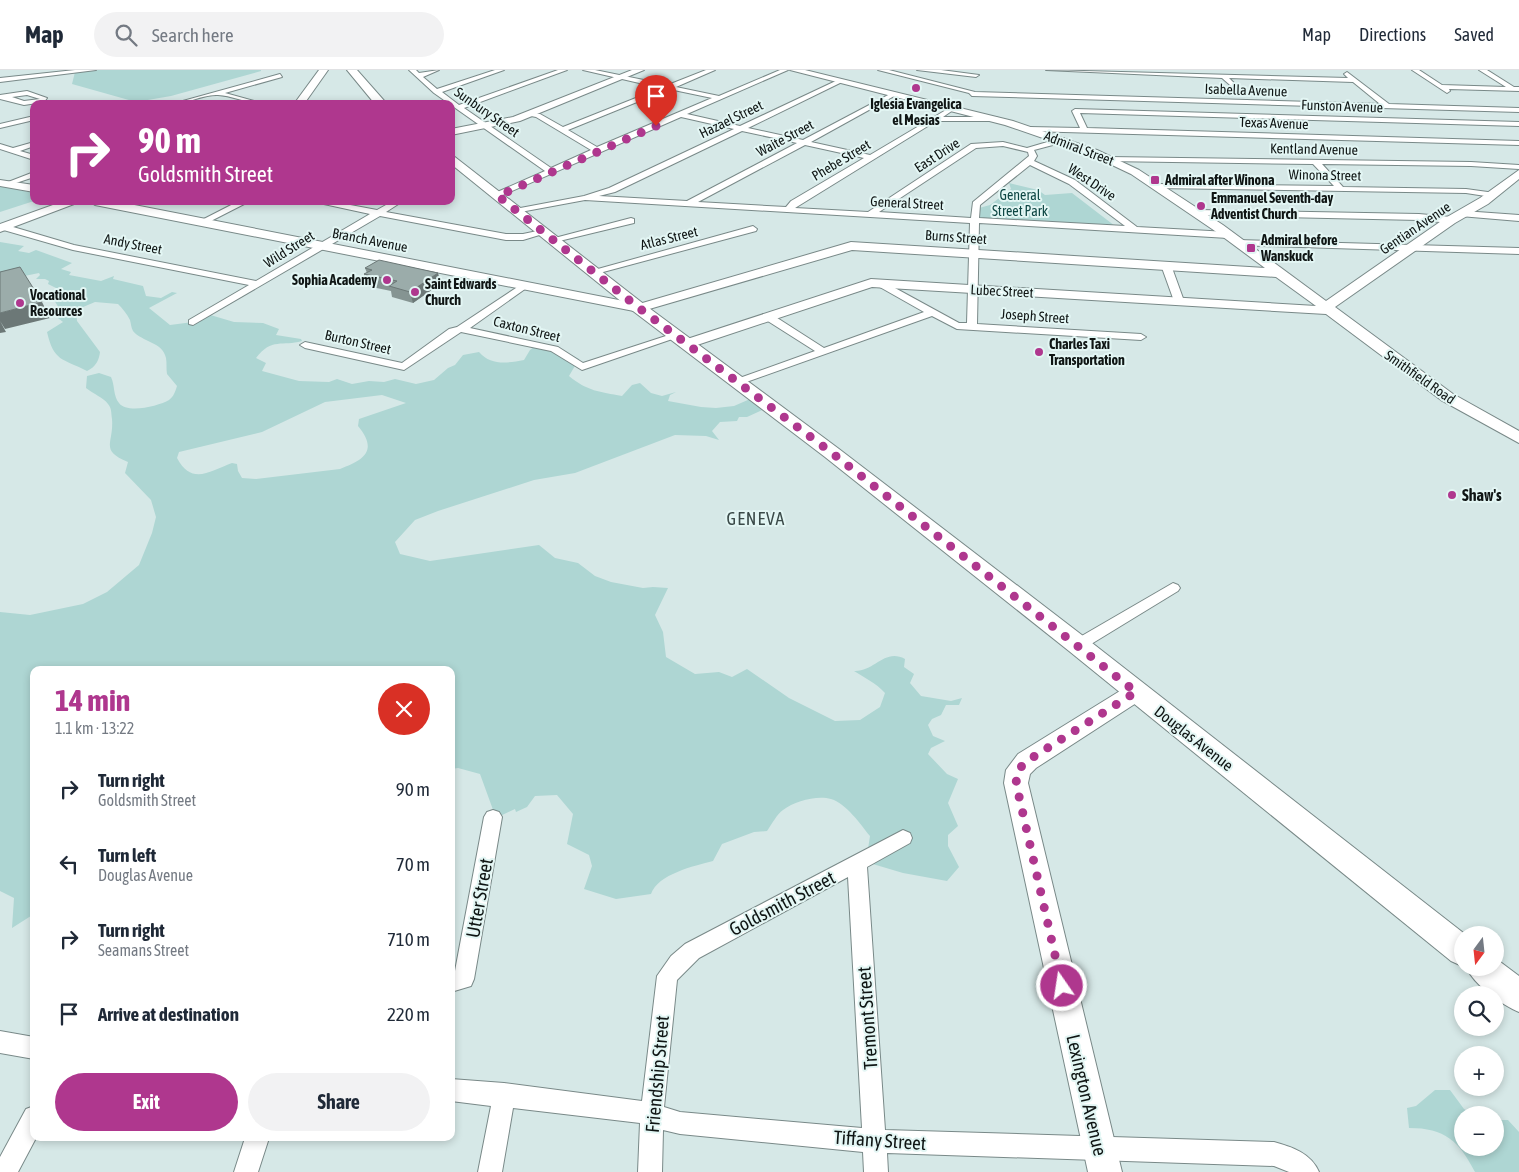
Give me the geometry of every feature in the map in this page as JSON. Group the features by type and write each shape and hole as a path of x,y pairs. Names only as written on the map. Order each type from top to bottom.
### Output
{"main road":[{"path":"352,70 378,100"},
{"name":"Douglas Avenue","path":"455,163 518,211 592,272 738,382 1078,645 1454,945"},
{"path":"1494,976 1519,996"}],"street":[{"path":"0,80 93,70"},
{"path":"302,100 324,70"},
{"name":"Sunbury Street","path":"412,70 436,92 448,100"},
{"path":"418,76 436,70"},
{"path":"436,92 501,70"},
{"path":"459,107 564,70"},
{"path":"586,70 720,98"},
{"path":"455,131 516,119 640,70"},
{"path":"563,129 712,70"},
{"path":"498,196 597,150 785,70"},
{"name":"Admiral Street","path":"794,70 835,77 894,94 996,119 1061,140 1109,159 1135,172 1196,213 1327,308"},
{"name":"Isabella Avenue","path":"881,70 972,93 1519,110"},
{"path":"920,70 976,73 968,112"},
{"path":"1049,70 1354,80"},
{"path":"1342,70 1387,106"},
{"path":"1415,70 1473,109"},
{"path":"1482,70 1516,89"},
{"path":"1223,75 1238,90"},
{"path":"191,100 280,76"},
{"name":"Hazael Street","path":"518,211 585,198 628,182 742,128 835,77"},
{"path":"1280,77 1289,86"},
{"path":"1441,87 1516,89"},
{"path":"218,93 246,100"},
{"name":"Waite Street","path":"688,204 894,94"},
{"path":"1075,97 1084,130"},
{"name":"Sunbury Street","path":"455,104 551,171"},
{"name":"Phebe Street","path":"788,210 794,203 953,108"},
{"name":"Funston Avenue","path":"1078,111 1519,124"},
{"path":"528,114 538,115 597,150"},
{"path":"681,115 870,157"},
{"path":"0,126 30,119"},
{"path":"934,119 996,119"},
{"name":"Texas Avenue","path":"1029,129 1519,144"},
{"path":"1027,150 1061,140"},
{"name":"East Drive","path":"869,215 974,146 1003,144 1027,150"},
{"path":"0,154 30,145"},
{"path":"0,146 30,157"},
{"path":"972,327 974,209 978,200 1029,162 1033,154 1027,150"},
{"name":"Kentland Avenue","path":"1109,159 1500,165 1519,167"},
{"name":"West Drive","path":"1029,162 1056,174 1078,188 1135,230"},
{"path":"1315,162 1341,189"},
{"name":"Gentian Avenue","path":"1327,308 1457,217 1492,195 1519,173"},
{"path":"4,183 30,175"},
{"path":"4,183 30,188"},
{"name":"Winona Street","path":"1156,186 1466,191 1492,195"},
{"name":"General Street","path":"585,198 1228,235"},
{"path":"2,228 65,205"},
{"name":"Branch Avenue","path":"115,205 522,287 639,308"},
{"path":"202,222 238,205"},
{"path":"335,205 506,237 547,236 631,221"},
{"name":"Wild Street","path":"194,322 392,205"},
{"path":"1196,213 1519,218"},
{"name":"Andy Street","path":"2,228 73,246 258,284"},
{"name":"Atlas Street","path":"592,272 753,229"},
{"path":"1238,243 1519,251"},
{"name":"Burns Street","path":"639,308 846,247 1279,273"},
{"path":"1166,265 1179,301"},
{"name":"Lubec Street","path":"681,340 767,316 863,285 881,284 1312,310 1327,308"},
{"name":"Joseph Street","path":"881,284 957,326 1141,337"},
{"path":"461,329 522,287"},
{"name":"Smithfield Road","path":"1327,308 1447,397 1519,438"},
{"path":"738,382 931,313"},
{"path":"767,316 822,351"},
{"name":"Caxton Street","path":"461,329 554,349 582,367 681,340"},
{"name":"Burton Street","path":"305,345 404,367 453,331 461,329"},
{"path":"1078,645 1173,588"},
{"name":"Lexington Avenue","path":"1103,1161 1016,783 1018,770 1027,761 1136,692"},
{"name":"Utter Street","path":"458,981 493,817"},
{"name":"Goldsmith Street","path":"667,976 678,963 692,952 903,838"},
{"name":"Tremont Street","path":"857,863 876,1172"},
{"name":"Friendship Street","path":"650,1172 652,1115 667,976"},
{"path":"0,1042 30,1047"},
{"name":"Tiffany Street","path":"455,1090 504,1094 634,1110 680,1123 1103,1161 1274,1154 1290,1158 1306,1172"},
{"path":"490,1172 504,1094"},
{"path":"5,1172 30,1125"},
{"path":"246,1172 257,1141"}],"green space":[{"path":"98,70 261,70 171,96 148,100 129,100 72,84 75,72"},
{"name":"General Street Park","path":"1009,183 1038,190 1045,195 1072,193 1115,226 978,218 979,208 990,205 1011,189"},
{"path":"0,186 30,192 30,202 0,212"},
{"path":"0,242 24,246 18,251 29,253 36,250 72,263 61,269 71,272 69,275 101,281 114,276 113,279 143,286 146,296 161,298 172,292 177,293 149,308 170,325 193,322 207,314 234,322 263,323 279,329 276,335 301,339 302,341 295,343 277,344 267,347 256,358 266,363 262,371 299,381 329,382 337,379 352,384 369,381 384,382 395,379 416,384 434,380 448,368 455,365 463,355 479,352 489,360 512,362 524,360 530,350 538,344 558,348 579,359 569,376 582,385 600,392 622,396 632,385 640,383 651,393 662,396 676,392 670,395 668,401 716,408 734,406 757,396 771,406 747,417 739,417 737,421 720,422 712,431 719,440 706,436 675,435 575,473 534,480 415,520 395,542 400,554 430,561 539,545 555,558 578,563 595,576 611,582 643,588 668,588 655,615 663,632 666,657 695,674 719,672 732,677 747,669 789,698 835,721 860,720 880,707 885,693 874,683 854,671 868,668 891,656 905,659 904,667 914,674 910,683 921,696 951,701 962,698 959,705 946,705 941,715 932,719 928,725 933,736 945,741 931,748 928,754 947,774 958,779 948,803 958,826 948,835 948,846 959,867 947,881 903,873 866,862 870,836 857,820 842,805 831,799 813,798 783,810 767,831 754,832 722,844 713,861 687,868 669,876 655,887 651,894 616,899 584,889 592,866 589,855 567,844 573,814 557,795 535,796 527,807 516,812 515,809 496,818 480,774 455,768 455,666 30,666 30,917 12,928 14,898 0,891 0,612 30,615 83,604 107,592 139,565 152,533 156,517 151,500 125,473 128,462 119,458 111,450 111,409 103,399 86,388 87,376 99,373 111,377 117,400 123,406 129,408 143,408 169,400 177,386 167,374 164,353 157,345 142,338 133,331 129,318 118,304 95,302 76,310 77,321 100,352 99,358 93,367 87,371 60,358 53,349 47,332 63,322 58,318 62,313 54,300 61,296 56,288 48,284 49,281 36,279 40,275 39,273 0,281","holes":["382,395 406,403 359,419 358,426 364,434 368,448 362,458 340,469 256,479 242,478 237,464 232,463 209,472 195,474 183,467 177,458 179,452 262,432 325,402"]},
{"path":"1435,1090 1450,1090 1462,1106 1454,1106 1454,1141 1432,1131 1409,1128 1407,1108 1416,1106"},
{"path":"1504,1120 1508,1120 1519,1132 1519,1172 1475,1172 1466,1156 1504,1156"}],"building":[{"path":"379,260 438,273 410,292 389,286 397,281 364,274 372,270 365,268"},
{"path":"20,267 42,302 0,313 0,272"}],"place":[{"name":"Iglesia Evangelica el Mesias","path":"916,88"},
{"name":"Admiral after Winona","path":"1155,180"},
{"name":"Emmanuel Seventh-day Adventist Church","path":"1201,206"},
{"name":"Admiral before Wanskuck","path":"1251,248"},
{"name":"Sophia Academy","path":"387,280"},
{"name":"Saint Edwards Church","path":"415,292"},
{"name":"Vocational Resources","path":"20,303"},
{"name":"Charles Taxi Transportation","path":"1039,352"},
{"name":"Shaw's","path":"1452,495"}],"district":[{"name":"GENEVA","path":"756,518"}],"route":[{"path":"656,126 597,150 498,196 542,233 832,453 1136,692 1042,750 1018,770 1016,783 1062,986"}]}
